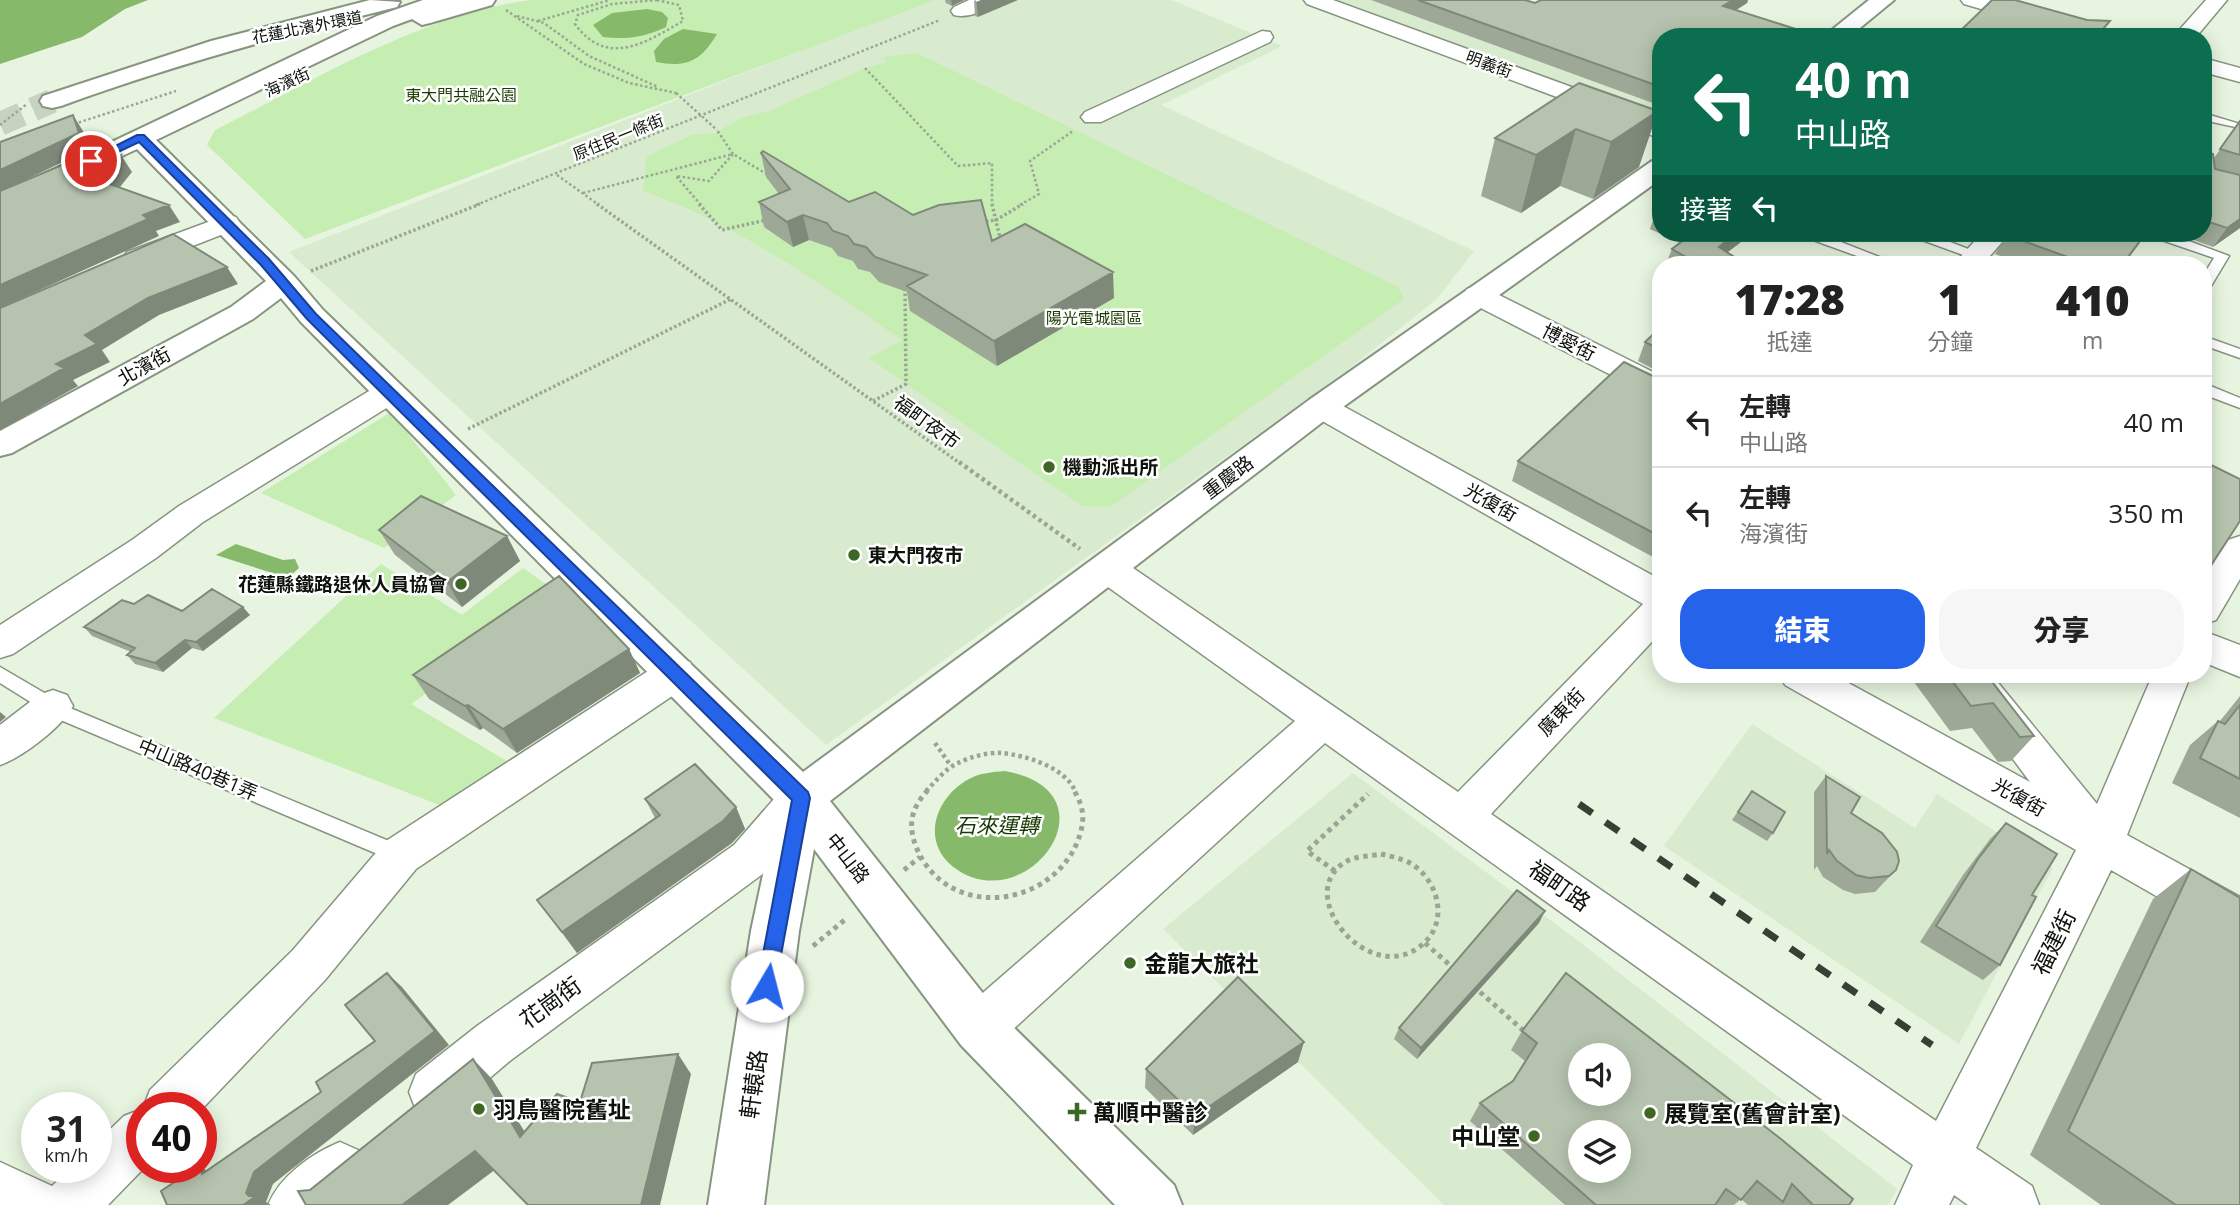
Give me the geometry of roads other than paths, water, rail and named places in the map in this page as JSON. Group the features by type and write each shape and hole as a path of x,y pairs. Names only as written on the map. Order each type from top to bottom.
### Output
{"street":[{"path":"436,8 484,0"},
{"path":"961,11 987,0"},
{"name":"明義街","path":"1314,0 1632,117 1652,128"},
{"path":"1846,28 1883,0"},
{"path":"1971,0 2069,28"},
{"path":"2191,28 2217,0"},
{"name":"花蓮北濱外環道","path":"52,101 124,74 228,43 332,19 386,17 436,8"},
{"name":"海濱街","path":"140,138 206,118 436,8"},
{"name":"海濱街","path":"0,205 386,17"},
{"path":"1093,117 1262,37"},
{"path":"2212,67 2240,75"},
{"name":"中山路","path":"140,138 227,223 284,282 312,316 439,443 801,798 979,1028 1154,1205"},
{"name":"重慶路","path":"801,798 1321,407 1477,295 1652,176"},
{"path":"113,270 160,248 227,223"},
{"name":"北濱街","path":"0,445 242,313 284,282"},
{"name":"博愛街","path":"1477,295 1652,383"},
{"path":"0,644 144,549 191,514 390,392"},
{"name":"光復街","path":"1321,407 1652,592"},
{"path":"2212,595 2240,549"},
{"name":"福町路","path":"1107,568 2013,1205"},
{"name":"廣東街","path":"1462,816 1652,617"},
{"path":"2212,649 2240,662"},
{"path":"184,1092 309,965 401,855 676,673"},
{"name":"光復街","path":"1815,683 2240,920"},
{"path":"1976,683 2102,843"},
{"name":"福建街","path":"1921,1205 2102,843 2168,683"},
{"path":"0,748 53,706"},
{"path":"979,1028 1323,721"},
{"name":"花崗街","path":"295,1205 494,1043 749,859 801,798"},
{"name":"軒轅路","path":"736,1205 775,931 801,798"},
{"path":"71,1205 126,1150"},
{"path":"0,1188 34,1205"}],"lane":[{"path":"2212,119 2236,126"},
{"path":"1831,242 1869,256"},
{"path":"1937,242 1969,256"},
{"path":"2181,242 2222,256 2212,273"},
{"path":"2212,343 2240,354"},
{"path":"2212,392 2240,403"},
{"name":"中山路40巷1弄","path":"0,674 53,706 401,855"}],"water":[{"path":"0,0 148,0 125,9 82,37 0,64"},
{"path":"647,9 662,12 668,18 666,27 635,37 620,38 603,37 593,25 612,13"},
{"path":"683,29 717,34 705,51 692,60 676,64 656,62 654,51 664,39"},
{"path":"236,544 283,560 295,559 299,568 280,585 269,572 216,555"},
{"name":"石來運轉","path":"1005,771 1039,783 1056,803 1059,826 1050,848 1032,867 1008,879 980,879 952,866 942,855 935,831 936,819 948,796 969,779 977,775"}],"tunnel":[{"path":"0,124 52,101"}],"railway":[{"path":"1579,804 1932,1045"}],"place":[{"name":"機動派出所","path":"1049,467"},
{"name":"東大門夜市","path":"854,555"},
{"name":"花蓮縣鐵路退休人員協會","path":"461,584"},
{"name":"金龍大旅社","path":"1130,963"},
{"name":"羽鳥醫院舊址","path":"479,1109"},
{"name":"萬順中醫診","path":"1077,1112"},
{"name":"展覽室(舊會計室)","path":"1650,1113"},
{"name":"中山堂","path":"1534,1136"}],"park label":[{"name":"東大門共融公園","path":"461,95"},
{"name":"陽光電城園區","path":"1094,318"}]}
